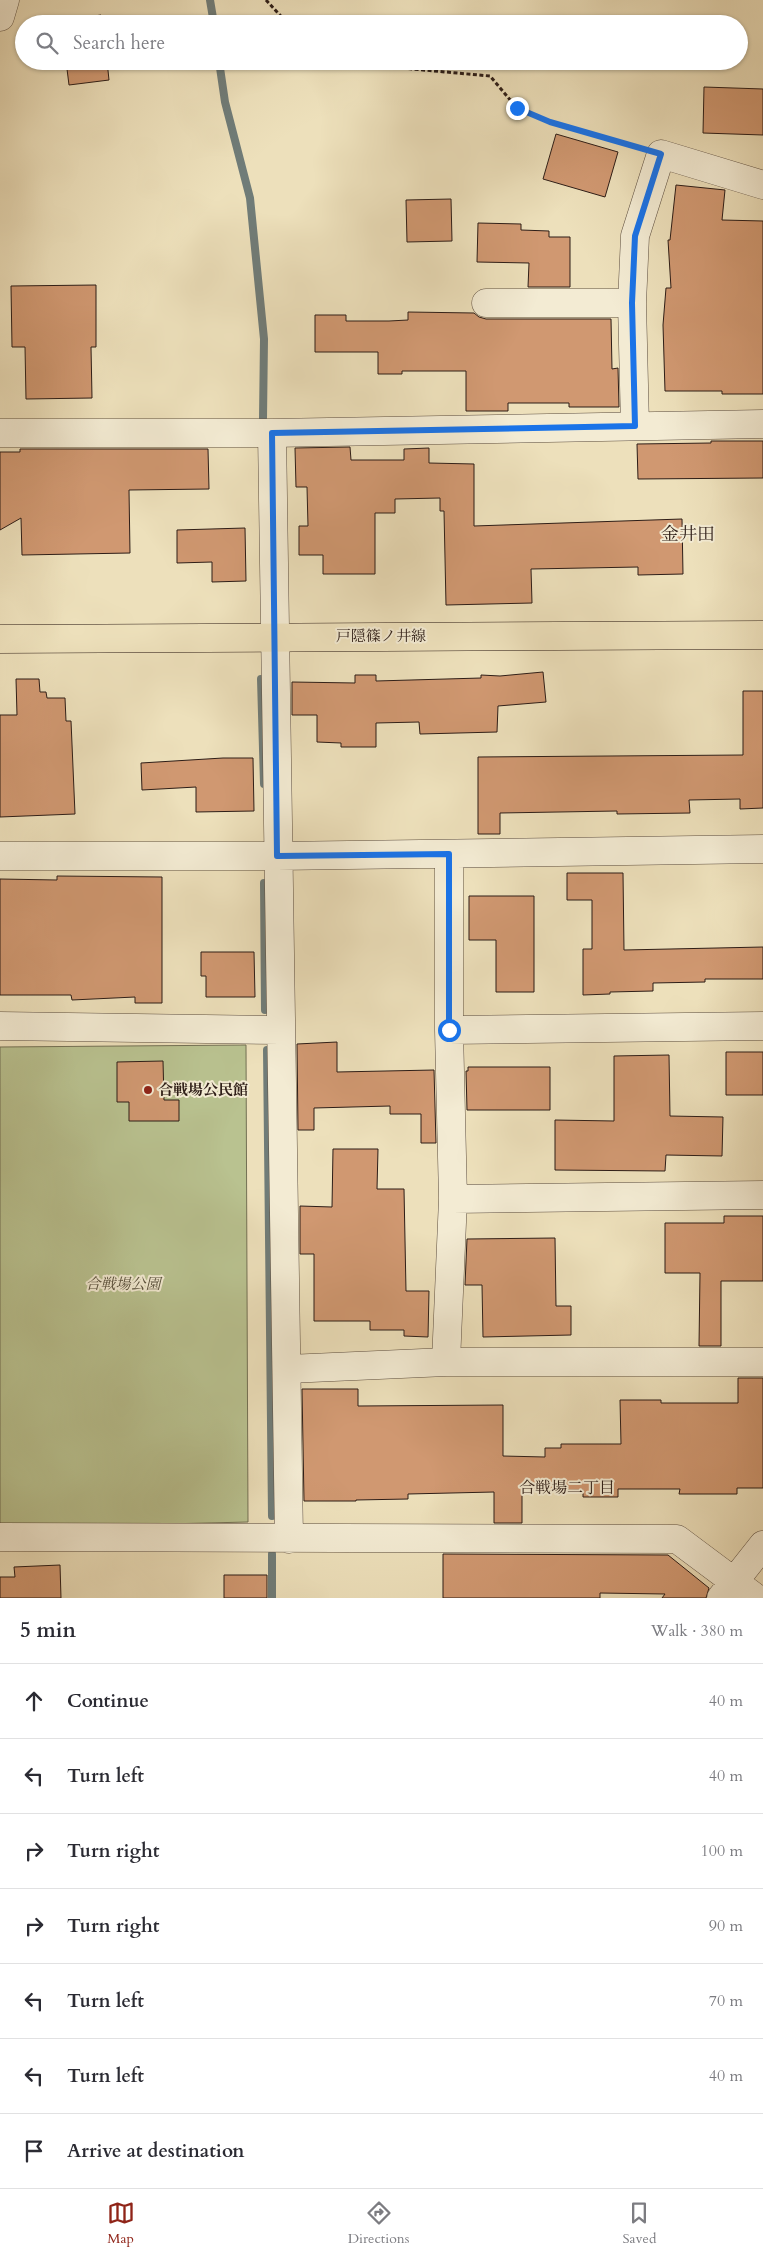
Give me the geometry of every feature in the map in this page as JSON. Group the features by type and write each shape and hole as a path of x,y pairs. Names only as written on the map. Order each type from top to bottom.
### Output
{"main road":[{"name":"戸隠篠ノ井線","path":"0,638 763,635"}],"street":[{"path":"0,17 5,0"},
{"path":"635,426 632,303 635,236 661,154 763,186"},
{"path":"486,303 632,303"},
{"path":"0,433 272,433 763,424"},
{"path":"272,433 277,856 288,1370 289,1539"},
{"path":"0,856 277,856 763,849"},
{"path":"446,1362 453,1198 449,1030 449,854"},
{"path":"0,1026 280,1030"},
{"path":"449,1030 763,1026"},
{"path":"453,1198 763,1195"},
{"path":"288,1370 446,1362 763,1362"},
{"path":"0,1536 289,1539 677,1539 728,1589 756,1598"},
{"path":"728,1589 763,1545"}],"path":[{"path":"266,0 280,15"},
{"path":"424,70 490,76 517,108 550,122 661,154"}],"green space":[{"name":"合戦場公園","path":"246,1045 248,1522 0,1528 0,1047"}],"building":[{"path":"67,70 108,70 109,80 69,85"},
{"path":"704,87 763,89 763,135 703,133"},
{"path":"556,134 618,152 605,197 543,179"},
{"path":"676,185 725,190 722,220 763,221 763,394 722,394 722,391 665,391 663,325 666,288 671,288 668,240 670,240"},
{"path":"451,199 452,241 407,242 406,200"},
{"path":"478,223 521,224 521,230 549,231 549,237 570,237 570,287 528,287 529,263 477,262"},
{"path":"96,285 96,347 91,347 92,398 26,399 25,347 12,347 11,286"},
{"path":"408,312 474,313 486,319 611,319 612,369 618,368 619,407 569,407 569,403 508,403 508,411 466,411 466,371 402,371 402,374 378,374 378,352 315,352 315,315 346,315 346,321 389,321 408,320"},
{"path":"711,441 763,441 763,478 638,479 637,444 711,443"},
{"path":"350,447 351,460 404,460 404,449 429,448 429,463 474,464 474,526 682,519 683,574 638,575 638,567 531,569 532,603 446,605 444,511 440,511 440,498 395,499 395,513 375,513 375,574 323,574 323,555 299,555 299,526 308,526 307,487 296,487 295,448"},
{"path":"20,449 208,449 209,489 129,490 130,553 22,555 21,518 0,530 0,452 20,452"},
{"path":"245,528 246,581 212,582 212,562 177,563 177,530"},
{"path":"543,672 546,702 498,706 497,732 420,734 419,722 376,723 376,747 341,747 341,743 317,742 317,715 292,715 292,682 355,683 355,675 376,675 376,681 481,678 481,675 500,676"},
{"path":"16,679 39,679 40,692 46,692 47,698 65,698 66,721 71,721 75,814 0,817 0,715 17,715"},
{"path":"743,691 763,691 763,808 740,809 740,799 689,800 690,813 617,814 617,811 500,813 500,834 478,834 478,757 743,755"},
{"path":"253,758 254,811 196,812 196,787 142,790 141,763"},
{"path":"567,873 623,873 624,950 763,947 763,979 705,979 705,982 653,983 653,991 583,995 583,949 592,949 592,900 567,900"},
{"path":"57,876 162,877 162,1003 135,1003 135,997 72,1000 71,995 0,995 0,879 57,880"},
{"path":"469,896 534,896 534,992 496,992 496,940 469,940"},
{"path":"201,952 254,952 255,997 206,997 206,976 201,976"},
{"path":"337,1042 337,1072 434,1070 436,1143 421,1143 421,1114 390,1114 390,1106 314,1108 314,1130 298,1130 297,1044"},
{"path":"726,1052 763,1052 763,1095 726,1095"},
{"path":"669,1055 670,1116 723,1117 722,1156 666,1155 665,1171 555,1170 555,1120 614,1121 614,1056"},
{"path":"163,1061 164,1100 179,1100 179,1121 129,1121 129,1102 117,1102 117,1062"},
{"path":"468,1067 550,1067 550,1110 467,1110 466,1071 468,1071"},
{"path":"333,1149 378,1149 377,1189 404,1189 406,1291 429,1291 428,1337 404,1336 404,1330 370,1330 370,1321 314,1321 314,1254 300,1254 300,1206 332,1207"},
{"path":"724,1216 763,1216 763,1281 721,1281 721,1346 699,1346 700,1273 665,1273 665,1223 724,1223"},
{"path":"555,1238 556,1306 571,1306 571,1335 483,1337 482,1285 465,1285 467,1239"},
{"path":"738,1378 763,1378 763,1488 737,1488 737,1494 679,1494 680,1489 618,1489 618,1497 583,1497 583,1490 522,1491 522,1523 494,1523 494,1492 408,1494 408,1499 304,1501 302,1389 358,1389 358,1406 503,1405 503,1456 545,1457 545,1448 561,1448 561,1444 621,1444 620,1400 661,1400 661,1403 738,1403"},
{"path":"443,1554 668,1555 709,1588 706,1598 662,1598 665,1594 600,1593 600,1598 443,1598"},
{"path":"60,1565 61,1598 0,1598 0,1577 15,1577 14,1567"},
{"path":"224,1575 267,1575 267,1598 224,1598"}],"waterway":[{"path":"210,0 212,15"},
{"path":"220,70 225,102 250,198 264,339 263,418"},
{"path":"261,679 264,784"},
{"path":"264,883 265,1010"},
{"path":"267,1050 272,1516"},
{"path":"272,1554 272,1598"}],"place":[{"name":"合戦場公民館","path":"148,1090"}],"district":[{"name":"金井田","path":"688,534"},
{"name":"合戦場二丁目","path":"567,1487"}],"route":[{"path":"449,1030 449,854 277,856 272,433 635,426 632,303 635,236 661,154 550,122 517,108"}]}
